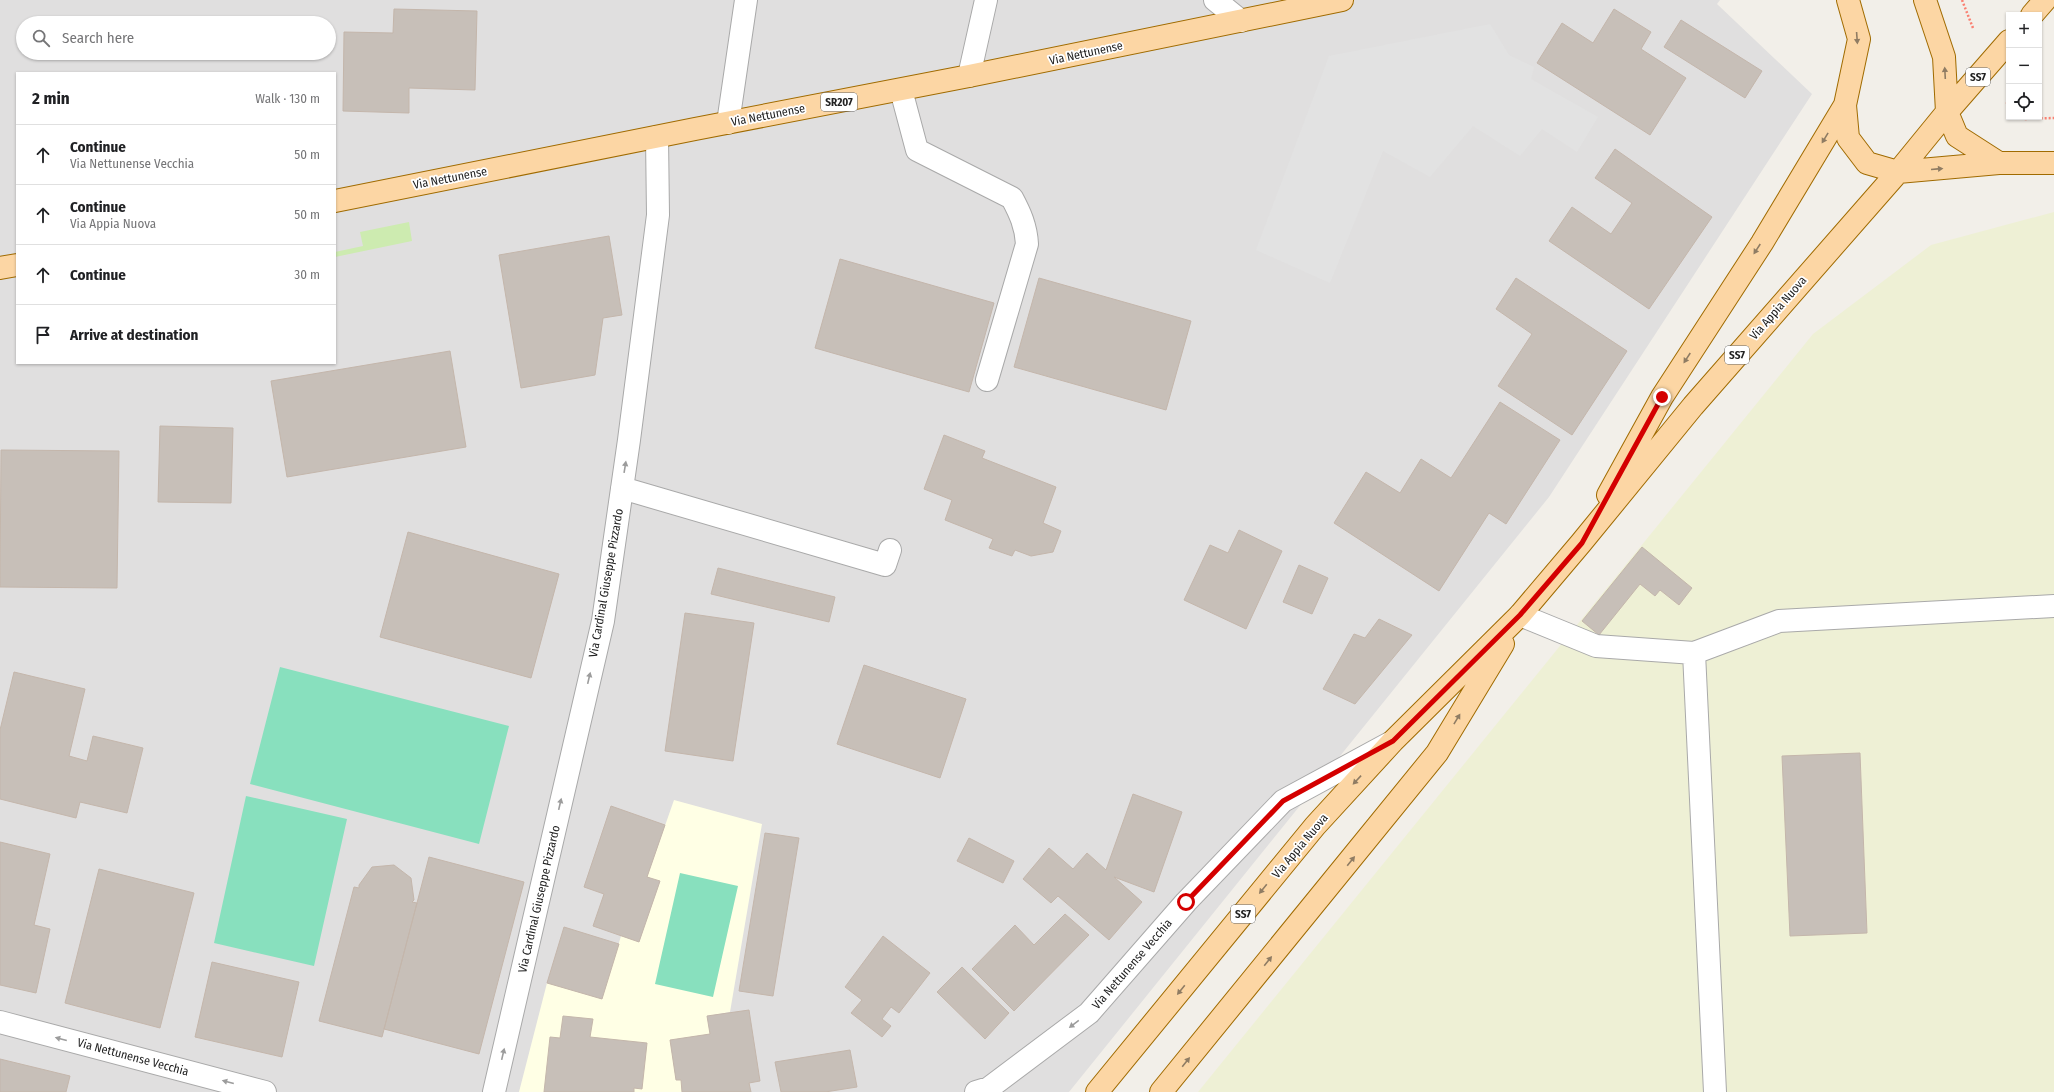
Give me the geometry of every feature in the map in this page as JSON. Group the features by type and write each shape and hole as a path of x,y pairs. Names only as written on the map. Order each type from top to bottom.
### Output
{"main road":[{"name":"Via Nettunense","path":"336,201 902,90 1342,0"},
{"path":"1848,0 1859,39 1845,105 1848,138 1866,163 1898,172 1999,163 2054,163"},
{"path":"1925,0 1944,57 1947,112 1957,136 1999,163"},
{"path":"2035,12 2045,0"},
{"name":"Via Appia Nuova","path":"1097,1092 1315,826 1393,741 1520,615 1582,543 1694,406 1898,172 1947,112 2006,44"},
{"path":"1582,543 1662,397 1762,243 1845,105"},
{"path":"0,268 16,265"},
{"name":"Via Appia Nuova","path":"1161,1092 1437,753 1520,615"}],"street":[{"path":"728,123 746,0"},
{"path":"969,76 986,0"},
{"path":"1214,0 1241,21"},
{"path":"902,90 917,150 1012,198 1020,213 1026,230 1027,244 987,380"},
{"name":"Via Cardinal Giuseppe Pizzardo","path":"494,1092 602,621 622,488 658,215 657,137"},
{"path":"622,488 885,565 890,550"},
{"path":"1520,615 1596,646 1694,653 1778,621 2054,606"},
{"path":"1694,653 1715,1092"},
{"name":"Via Nettunense Vecchia","path":"976,1092 990,1088 1089,1013 1186,902 1283,801 1393,741"},
{"name":"Via Nettunense Vecchia","path":"0,1022 265,1092"}],"path":[{"path":"1962,0 1973,28"},
{"path":"2042,118 2054,118"}],"shaded area":[{"path":"0,0 1720,0 1717,4 1812,94 1549,497 1069,1092 0,1092"},
{"path":"1490,24 1509,55 1534,67 1531,79 1598,117 1577,152 1542,129 1520,156 1473,126 1430,177 1383,151 1330,283 1256,250 1329,56"},
{"path":"2054,212 2054,1092 1198,1092 1813,334 1931,245"},
{"path":"674,800 762,824 730,1012 707,1016 710,1034 670,1040 676,1080 681,1080 682,1092 519,1092 547,983 602,999 621,936 639,942 660,882 647,877"}],"green space":[{"path":"409,222 412,241 336,257 336,252 363,246 360,232"},
{"path":"280,667 509,726 479,844 250,784"},
{"path":"246,796 347,819 314,966 214,943"},
{"path":"680,873 738,886 713,997 655,984"}],"building":[{"path":"394,9 477,11 475,90 409,88 409,113 343,111 344,32 393,33"},
{"path":"1614,9 1651,32 1641,49 1686,78 1650,135 1537,63 1562,23 1593,43"},
{"path":"1681,20 1762,71 1745,98 1664,47"},
{"path":"1615,149 1712,217 1649,309 1549,241 1572,207 1611,234 1632,203 1595,178"},
{"path":"609,236 622,315 603,318 595,375 521,388 499,255"},
{"path":"840,259 994,303 969,392 815,348"},
{"path":"1039,278 1191,321 1166,410 1014,367"},
{"path":"1516,278 1627,351 1572,435 1498,386 1532,334 1496,309"},
{"path":"450,351 466,447 287,477 271,381"},
{"path":"1500,402 1560,440 1506,524 1489,513 1439,591 1334,523 1366,472 1400,493 1421,459 1451,478"},
{"path":"160,426 233,428 231,503 158,502"},
{"path":"944,435 985,451 982,458 1056,487 1043,523 1061,531 1053,552 1031,556 1015,550 1012,556 989,548 993,539 945,520 952,500 924,489"},
{"path":"1,450 119,451 117,588 0,587"},
{"path":"1239,530 1282,551 1246,629 1184,600 1210,545 1228,553"},
{"path":"408,532 559,574 531,678 380,637"},
{"path":"1642,547 1692,588 1679,605 1660,590 1655,596 1640,584 1599,635 1582,621"},
{"path":"1299,565 1328,578 1312,614 1283,602"},
{"path":"718,568 835,597 829,622 711,594"},
{"path":"685,613 754,623 733,761 665,751"},
{"path":"1379,619 1412,635 1355,704 1323,689 1354,634 1365,638"},
{"path":"864,665 966,699 940,778 837,744"},
{"path":"14,672 85,689 69,756 87,761 93,736 143,748 127,813 80,802 76,818 0,799 0,730"},
{"path":"1860,753 1867,933 1790,936 1782,756"},
{"path":"1133,794 1182,812 1154,892 1114,877 1142,902 1109,940 1058,896 1051,903 1023,879 1049,848 1073,869 1087,853 1106,870"},
{"path":"611,806 665,825 647,877 660,881 639,942 593,926 604,894 584,887"},
{"path":"765,833 799,838 773,996 739,991"},
{"path":"969,838 1014,861 1003,883 957,861"},
{"path":"0,842 50,854 34,925 50,929 36,993 0,985"},
{"path":"429,857 524,882 479,1054 384,1029"},
{"path":"394,865 411,878 414,900 412,902 417,903 382,1037 319,1021 354,887 359,888 359,885 372,867"},
{"path":"99,869 194,893 160,1028 65,1003"},
{"path":"1065,914 1089,935 1014,1011 972,969 1015,925 1034,945"},
{"path":"564,927 619,944 602,999 547,983"},
{"path":"883,936 930,973 899,1013 891,1007 882,1019 891,1026 882,1037 851,1013 862,1000 845,987"},
{"path":"212,962 299,982 282,1057 195,1037"},
{"path":"962,967 1009,1013 985,1039 937,992"},
{"path":"749,1010 760,1081 749,1083 751,1092 682,1092 681,1080 676,1080 670,1040 710,1034 707,1016"},
{"path":"563,1016 593,1019 590,1037 647,1043 642,1089 634,1088 634,1092 544,1092 550,1037 560,1038"},
{"path":"850,1050 857,1087 825,1092 781,1092 775,1062"},
{"path":"0,1059 70,1076 66,1092 0,1092"}],"route":[{"path":"1186,902 1283,801 1325,776 1393,741 1520,615 1582,543 1662,397"}]}
